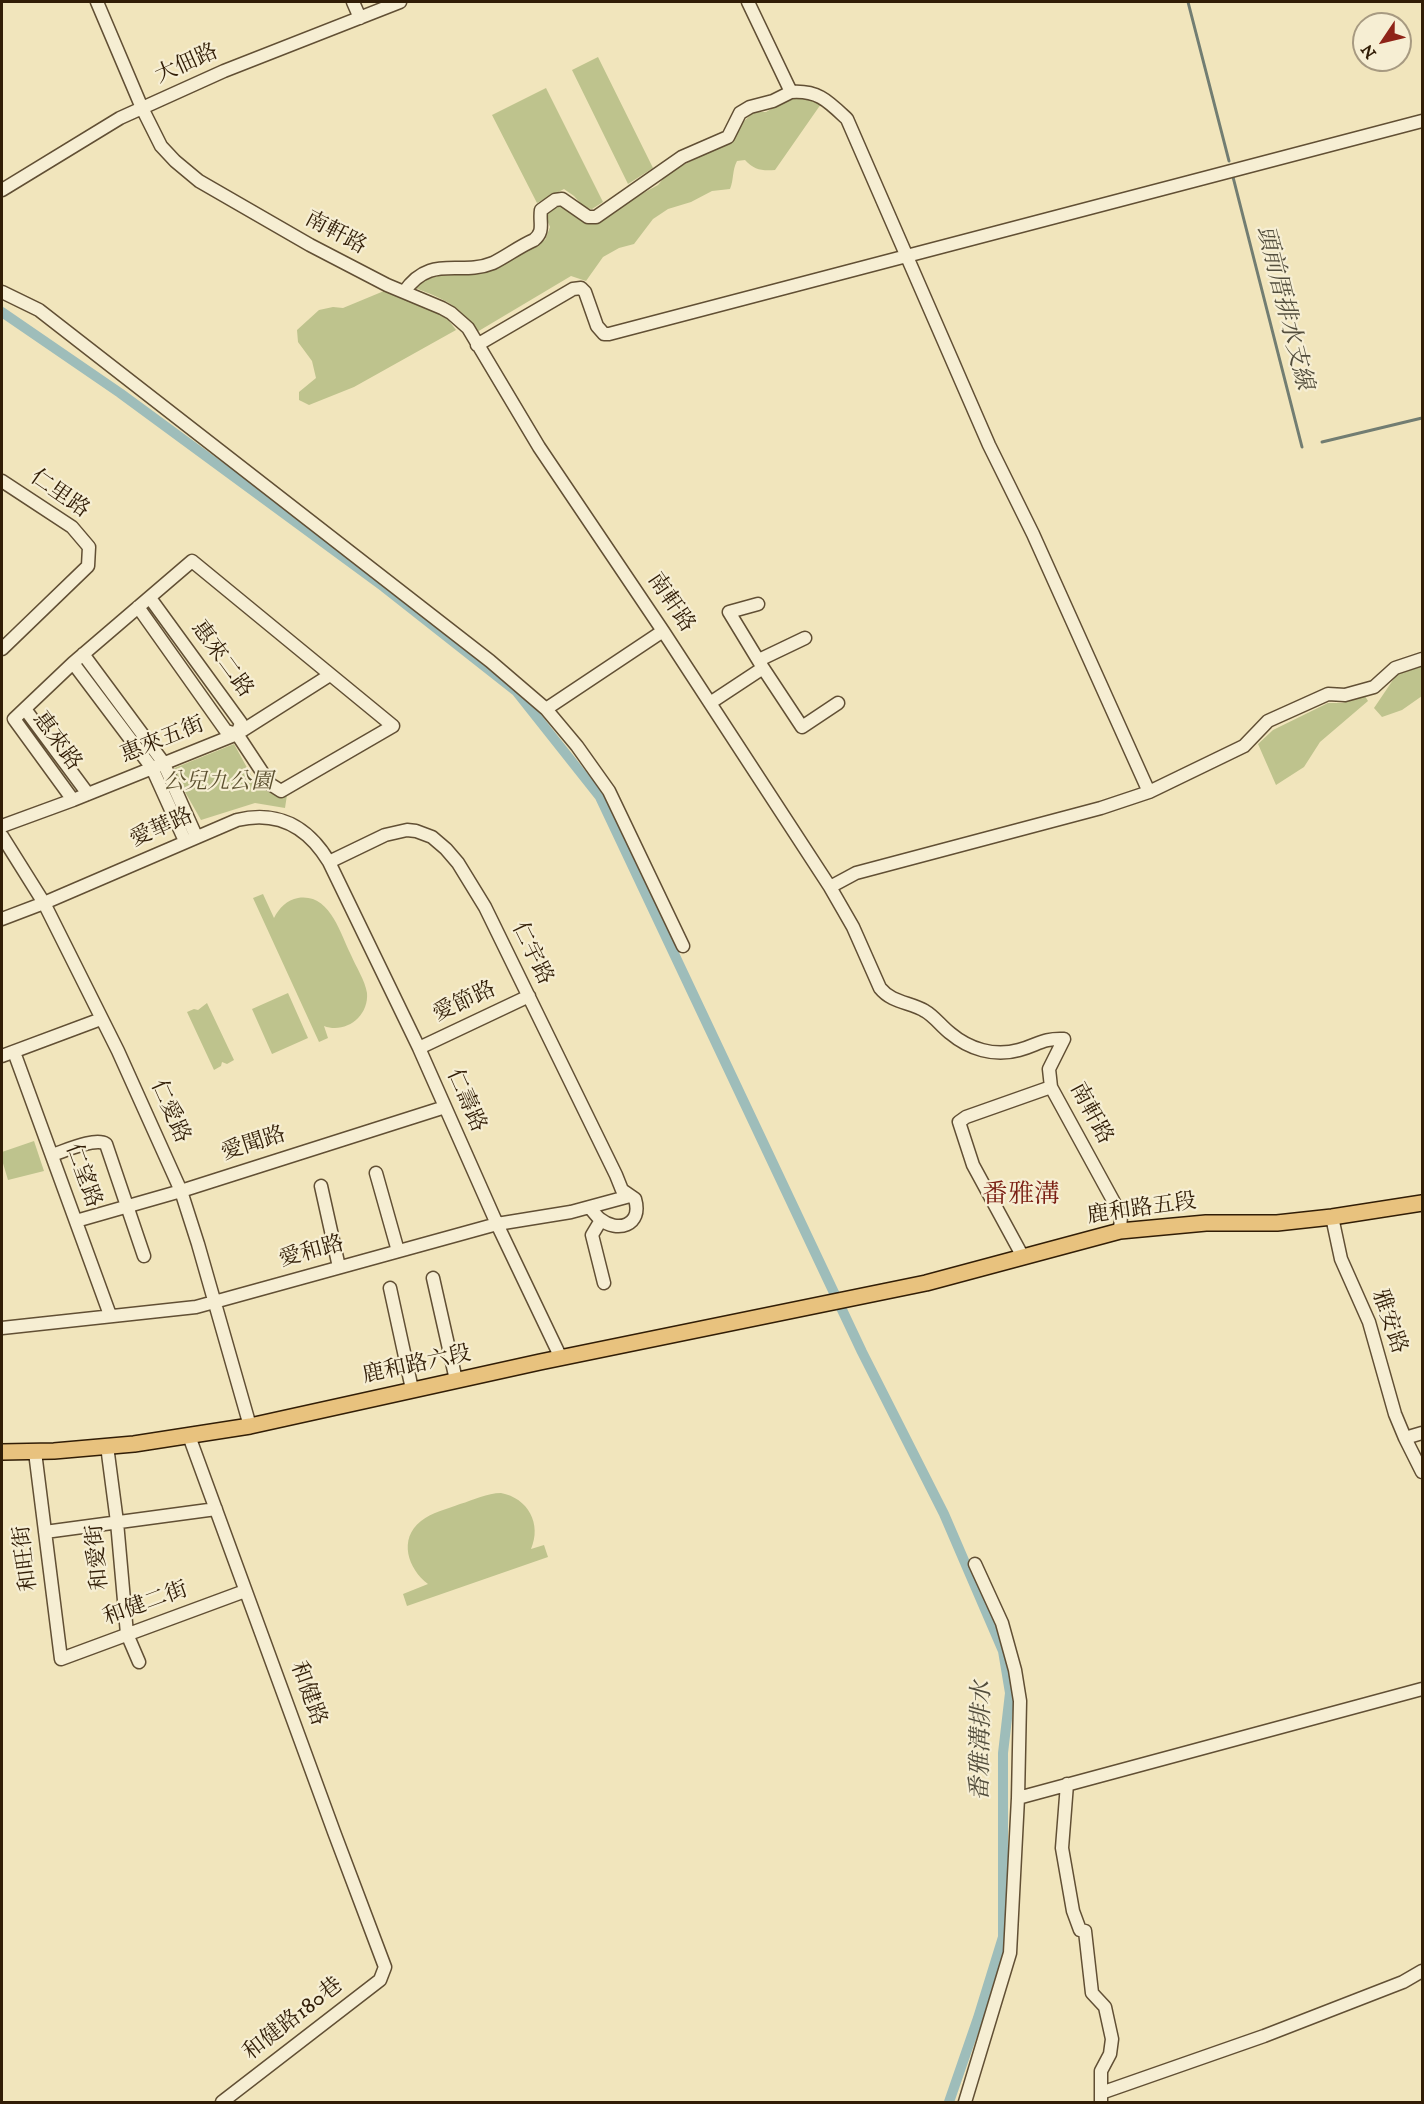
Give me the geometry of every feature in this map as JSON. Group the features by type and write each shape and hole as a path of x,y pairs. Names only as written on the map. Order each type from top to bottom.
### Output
{"main road":[{"name":"鹿和路五段","path":"830,1303 964,1274 1120,1232 1206,1223 1277,1223 1332,1218 1422,1203"},
{"name":"鹿和路六段","path":"2,1452 35,1452 107,1446 250,1426 412,1389 830,1303"}],"street":[{"name":"南軒路","path":"97,2 142,108 161,146 175,161 199,181 310,245 451,313 468,328 539,447 663,631 830,887 853,927 880,988 885,994 927,1012 964,1044 990,1053 1018,1051 1050,1038 1064,1039 1049,1069 1051,1087 1121,1215 1120,1232"},
{"path":"353,2 360,18"},
{"name":"大佃路","path":"2,190 120,117 224,71 400,2"},
{"path":"748,2 791,92"},
{"path":"404,292 411,283 432,270 443,267 465,269 492,263 534,240 540,236 542,229 541,210 555,200 562,199 588,217 596,217 682,158 729,137 740,113 750,107 773,101 791,92 808,91 829,103 846,119 989,445 1033,534 1149,792"},
{"path":"477,345 573,289 581,288 585,292 597,326 604,334 609,334 1422,121"},
{"path":"2,292 39,310 490,661 546,710 577,746 609,791 683,946"},
{"name":"仁里路","path":"2,481 72,526 89,547 88,566 4,642"},
{"path":"25,709 83,654 192,561 393,726 281,791 270,784 237,734"},
{"name":"惠來二路","path":"138,607 226,731 237,734 241,723 150,597"},
{"path":"758,604 729,612 802,727 838,703"},
{"path":"546,710 663,631"},
{"path":"710,703 761,664 805,638"},
{"path":"83,654 158,765 191,839"},
{"path":"830,887 856,873 1101,808 1149,792 1244,746 1268,722 1328,694 1345,695 1374,687 1395,668 1422,659"},
{"path":"73,663 158,765"},
{"name":"惠來五街","path":"2,826 237,734 330,675"},
{"name":"惠來路","path":"73,800 14,719 25,709 88,794"},
{"name":"愛華路","path":"2,919 248,817 271,818 302,830 321,848 329,862"},
{"name":"仁宇路","path":"329,862 369,842 397,832 416,831 432,837 458,862 485,907 622,1190 630,1196"},
{"name":"仁愛路","path":"2,836 44,903 118,1051 181,1191 250,1426"},
{"name":"仁壽路","path":"329,862 419,1048 497,1224 561,1358"},
{"name":"愛節路","path":"419,1048 529,996"},
{"path":"2,1056 101,1019"},
{"name":"仁望路","path":"14,1052 110,1315"},
{"path":"1023,1257 972,1165 959,1122 966,1117 1051,1087"},
{"name":"愛聞路","path":"76,1221 181,1191 445,1107"},
{"path":"52,1155 95,1141 106,1144 144,1256"},
{"path":"376,1173 398,1251"},
{"path":"321,1186 339,1267"},
{"path":"590,1208 600,1220 617,1226 628,1224 635,1219 638,1210 635,1199 630,1196"},
{"name":"愛和路","path":"2,1328 196,1307 497,1224 590,1208 630,1196"},
{"name":"雅安路","path":"1332,1218 1341,1259 1369,1322 1395,1414 1422,1472"},
{"path":"600,1220 592,1236 604,1283"},
{"path":"433,1278 456,1380"},
{"path":"390,1288 412,1389"},
{"path":"1405,1438 1422,1433"},
{"name":"和健路","path":"189,1436 385,1967"},
{"name":"和愛街","path":"107,1446 117,1522 127,1634 139,1662"},
{"name":"和旺街","path":"35,1452 61,1659"},
{"path":"45,1532 216,1509"},
{"path":"965,2103 1010,1953 1018,1798 1020,1701 1016,1670 1002,1623 975,1564"},
{"name":"和健二街","path":"61,1659 245,1591"},
{"path":"1018,1798 1422,1689"},
{"path":"1067,1784 1062,1848 1073,1911 1080,1930 1085,1931 1092,1993 1105,2007 1112,2039 1110,2055 1101,2071 1101,2098 1403,1982 1422,1971"},
{"name":"和健路180巷","path":"222,2103 380,1980 385,1967"}],"green space":[{"path":"598,57 653,168 628,184 572,70"},
{"path":"546,88 603,202 592,209 585,208 564,189 537,203 492,115"},
{"path":"810,98 821,104 775,170 758,169 745,160 737,161 730,189 712,191 691,202 668,209 653,219 634,244 619,248 603,257 586,281 571,276 477,332 458,309 415,288 422,281 438,276 473,274 545,240 550,227 546,217 549,208 560,204 581,221 595,223 616,208 658,185 669,172 732,141 744,121 754,112 766,112 785,101"},
{"path":"384,291 395,293 443,313 456,330 354,387 309,405 299,400 299,392 316,378 312,361 298,342 297,330 319,310 333,307 343,308"},
{"path":"1422,665 1422,696 1402,710 1382,717 1374,708 1397,674"},
{"path":"1365,696 1368,701 1320,742 1304,767 1276,785 1258,744 1273,730 1328,703 1342,703"},
{"name":"公兒九公園","path":"234,744 256,784 287,795 285,808 255,803 201,820 172,769"},
{"path":"263,894 274,918 284,905 298,898 309,898 326,908 338,926 364,983 367,1002 360,1016 354,1022 340,1028 324,1026 328,1038 319,1042 253,898"},
{"path":"288,993 308,1038 272,1054 252,1009"},
{"path":"207,1003 234,1060 227,1064 222,1062 221,1066 214,1070 187,1012 198,1010"},
{"path":"34,1141 44,1171 8,1180 2,1152"},
{"path":"501,1493 519,1500 525,1506 535,1530 531,1549 544,1545 548,1557 407,1606 403,1594 428,1584 415,1570 408,1554 410,1536 414,1528 435,1513 486,1495"}],"waterway":[{"name":"頭前厝排水支線","path":"1188,2 1229,161"},
{"name":"頭前厝排水支線","path":"1233,177 1302,447"},
{"name":"番雅溝排水","path":"2,312 120,393 384,587 516,691 600,797 862,1352 944,1514 1003,1651 1010,1693 1003,1753 1003,1937 949,2102"},
{"name":"頭前厝排水支線","path":"1322,442 1422,418"}],"district":[{"name":"番雅溝","path":"1021,1197"}]}
